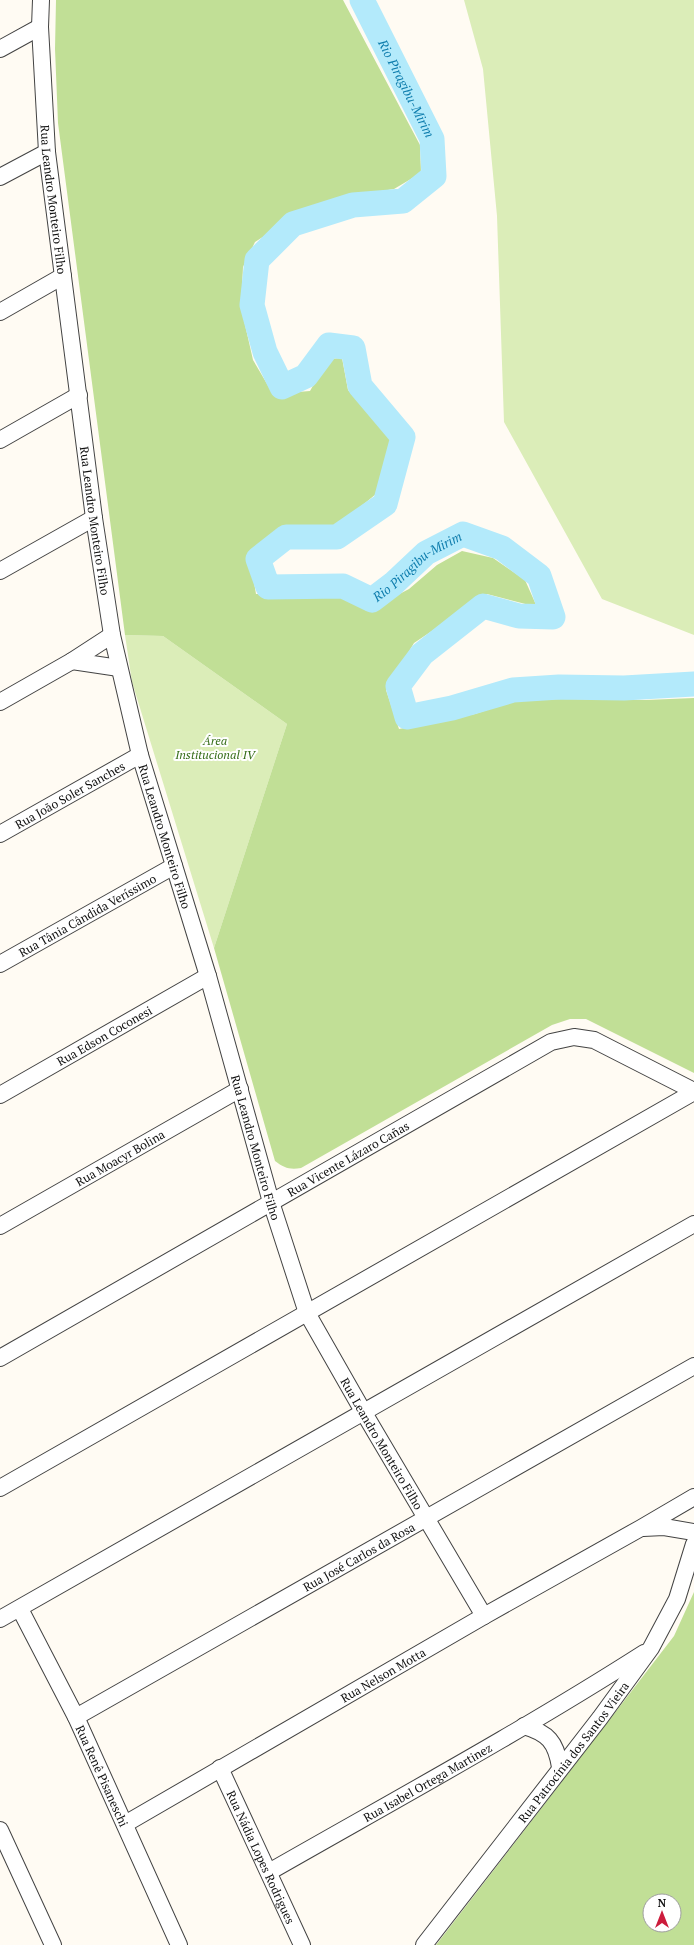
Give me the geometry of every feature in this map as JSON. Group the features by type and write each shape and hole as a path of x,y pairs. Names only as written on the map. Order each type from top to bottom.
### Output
{"street":[{"name":"Rua Leandro Monteiro Filho","path":"41,0 40,27 47,152 94,518 112,635 140,755 208,976 271,1202 307,1313 364,1413 484,1616"},
{"path":"0,49 40,27"},
{"path":"0,177 47,152"},
{"path":"0,312 63,276"},
{"path":"0,440 78,395"},
{"path":"0,571 94,518"},
{"path":"0,702 72,661 112,635"},
{"path":"72,661 119,668"},
{"name":"Rua João Soler Sanches","path":"0,834 140,755"},
{"name":"Rua Tânia Cândida Veríssimo","path":"0,964 174,866"},
{"name":"Rua Edson Coconesi","path":"0,1095 208,976"},
{"name":"Rua Vicente Lázaro Cañas","path":"0,1358 551,1042 574,1036 594,1040 694,1091"},
{"name":"Rua Moacyr Bolina","path":"0,1226 240,1089"},
{"path":"0,1488 694,1091"},
{"path":"0,1619 694,1224"},
{"name":"Rua José Carlos da Rosa","path":"76,1717 691,1369"},
{"name":"Rua Nelson Motta","path":"125,1824 484,1616 694,1497"},
{"name":"Rua Nelson Motta","path":"641,1528 664,1527 694,1532"},
{"name":"Rua Patrocínia dos Santos Vieira","path":"424,1945 560,1767 628,1681 651,1648 677,1599 694,1544"},
{"name":"Rua Renê Pisaneschi","path":"20,1608 76,1717 179,1945"},
{"name":"Rua Isabel Ortega Martinez","path":"269,1872 584,1691 651,1648"},
{"name":"Rua Isabel Ortega Martinez","path":"584,1691 628,1681"},
{"path":"524,1726 542,1732 551,1740 558,1752 560,1767"},
{"name":"Rua Nádia Lopes Rodrigues","path":"220,1768 302,1945"},
{"path":"0,1830 53,1945"}],"green space":[{"path":"56,0 343,0 420,145 421,173 394,189 344,197 300,213 255,242 243,267 241,307 253,360 273,394 310,391 328,359 342,358 348,390 392,438 376,494 336,527 281,529 249,553 256,594 342,596 367,611 409,589 437,565 462,551 493,558 525,580 537,607 487,594 414,643 386,690 399,729 475,714 514,701 561,699 646,700 694,698 694,1073 586,1019 570,1019 552,1025 301,1168 287,1168 275,1161 214,948 287,724 163,636 125,635 58,123 55,49"},
{"path":"464,0 694,0 694,635 602,599 504,422 497,216 483,69"},
{"name":"Área Institucional IV","path":"125,635 163,636 287,724 214,948 132,682"},
{"path":"694,1592 694,1945 436,1945 674,1636"}],"waterway":[{"name":"Rio Piragibu-Mirim","path":"362,0 432,139 434,176 403,201 353,205 293,224 257,260 252,305 265,352 282,387 306,376 329,345 353,348 360,386 403,437 385,504 337,537 286,537 258,559 268,587 343,586 372,600 393,584 426,553 463,534 502,548 539,576 553,617 519,616 483,606 422,654 398,686 407,717 452,708 513,690 559,687 624,688 694,684"}]}
